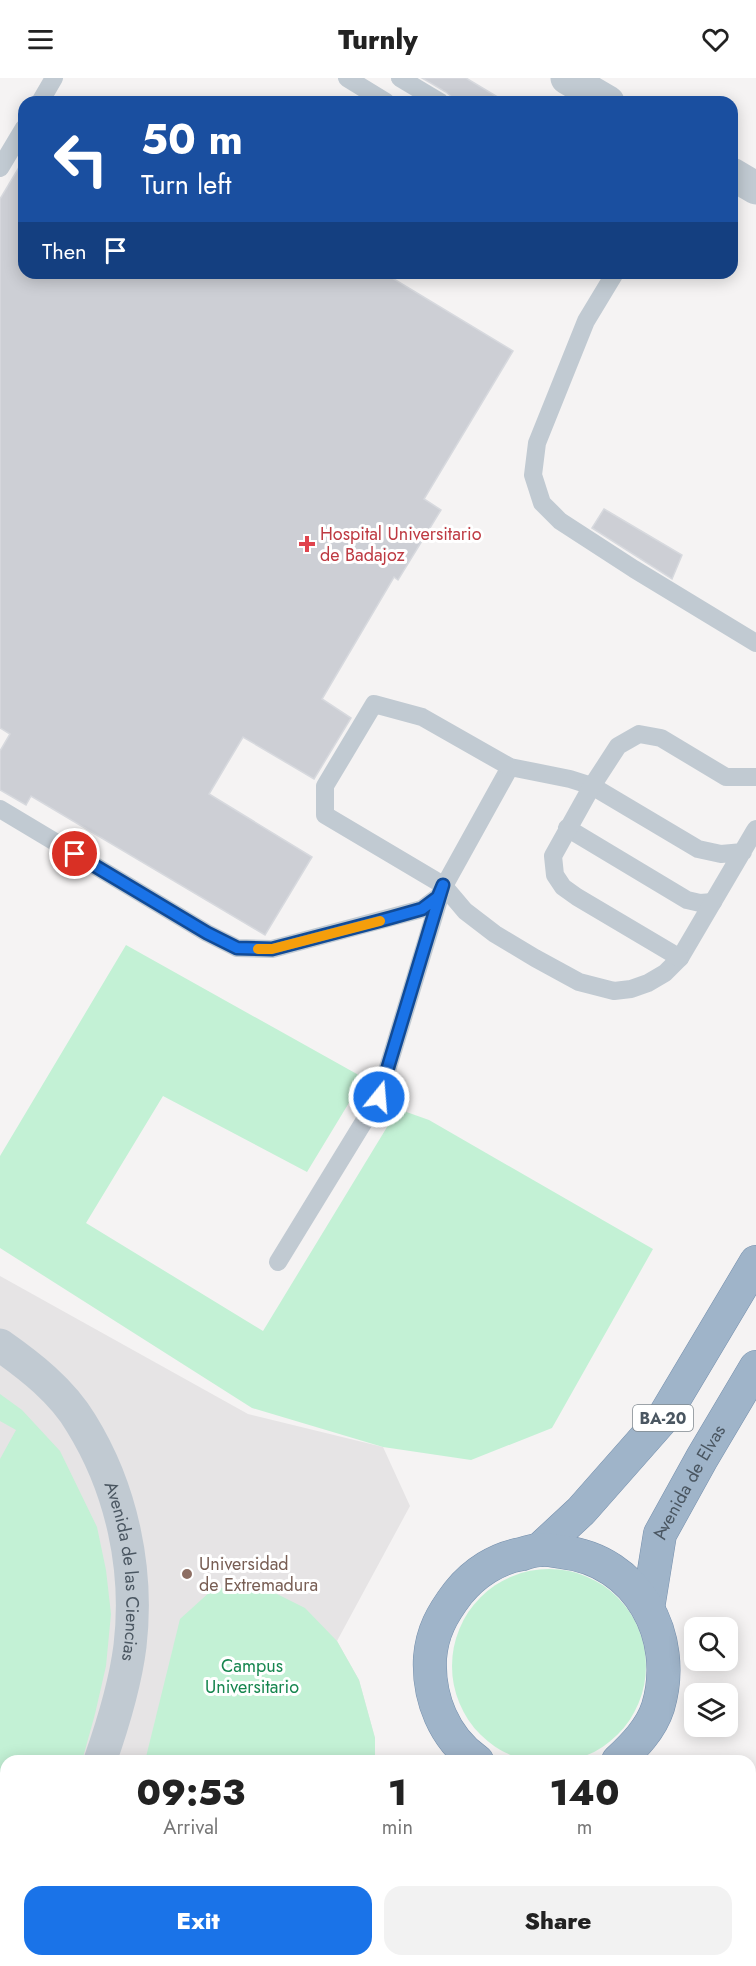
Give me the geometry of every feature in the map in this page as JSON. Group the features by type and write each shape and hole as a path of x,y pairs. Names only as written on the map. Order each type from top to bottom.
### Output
{"highway":[{"name":"BA-20","path":"539,1550 580,1511 663,1418 756,1262"},
{"name":"Avenida de Elvas","path":"648,1608 660,1534 756,1367"},
{"path":"468,1755 446,1729 437,1710 430,1677 430,1657 434,1636 442,1614 467,1582 486,1567 511,1556 539,1550 574,1553 598,1561 621,1576 636,1591 653,1616 663,1650 664,1680 657,1708 648,1727 636,1744 624,1755"},
{"path":"440,1755 446,1729"}],"street":[{"path":"567,78 598,96"},
{"path":"738,178 756,188"},
{"name":"Avenida de las Ciencias","path":"0,1344 37,1373 81,1422 104,1466 121,1515 129,1555 132,1597 130,1645 122,1694 102,1755"}],"lane":[{"path":"44,96 54,78"},
{"path":"347,78 376,96"},
{"path":"400,78 430,96"},
{"path":"0,168 18,138"},
{"path":"611,279 586,321 537,444 533,475 542,503 560,521 756,643"},
{"path":"743,852 721,854 698,849 592,786 570,779 510,768 422,717 374,704 325,786 325,815 443,885 465,911 495,934 579,982 614,991 631,989 648,983 665,973 680,958 743,852 756,829"},
{"path":"680,958 563,887 555,874 554,856 567,828 618,746 639,734 662,738 726,777 756,777"},
{"path":"0,809 207,933 237,948 272,949 422,909 438,897 510,768"},
{"path":"567,828 687,900 700,903 713,902"},
{"path":"278,1262 379,1097 443,885"}],"shaded area":[{"name":"Universidad de Extremadura","path":"0,1276 248,1414 383,1447 410,1506 337,1641 359,1680 375,1738 375,1755 0,1755"}],"green space":[{"path":"126,945 364,1078 307,1172 163,1096 86,1223 263,1331 398,1109 429,1120 653,1249 552,1428 471,1460 383,1447 252,1408 0,1248 0,1156"},
{"path":"0,1394 22,1410 60,1451 97,1527 106,1570 111,1614 106,1666 84,1755 0,1755 0,1459 16,1430 0,1421"},
{"path":"539,1569 559,1569 577,1573 595,1580 611,1591 635,1620 646,1656 646,1676 635,1712 618,1735 588,1755 510,1755 503,1752 480,1735 468,1720 459,1703 452,1676 452,1656 456,1638 463,1620 474,1604 503,1580"},
{"name":"Campus Universitario","path":"253,1582 305,1608 337,1641 359,1680 375,1738 375,1755 146,1755 180,1619 212,1590"}],"building":[{"path":"422,78 466,78 496,96 451,96"},
{"name":"Hospital Universitario de Badajoz","path":"18,169 18,279 394,279 513,351 424,499 441,510 398,580 394,577 322,699 351,718 314,779 243,737 209,794 312,857 265,935 31,796 26,805 0,790 0,751 10,734 0,728 0,199"},
{"path":"604,509 682,555 672,579 592,528"}],"slow traffic":[{"path":"258,949 272,949 380,921"}],"place":[{"name":"Hospital Universitario de Badajoz","path":"307,544"},
{"name":"Universidad de Extremadura","path":"187,1574"}],"route":[{"path":"75,854 207,933 237,948 272,949 422,909 438,897 443,885 379,1097"}]}
